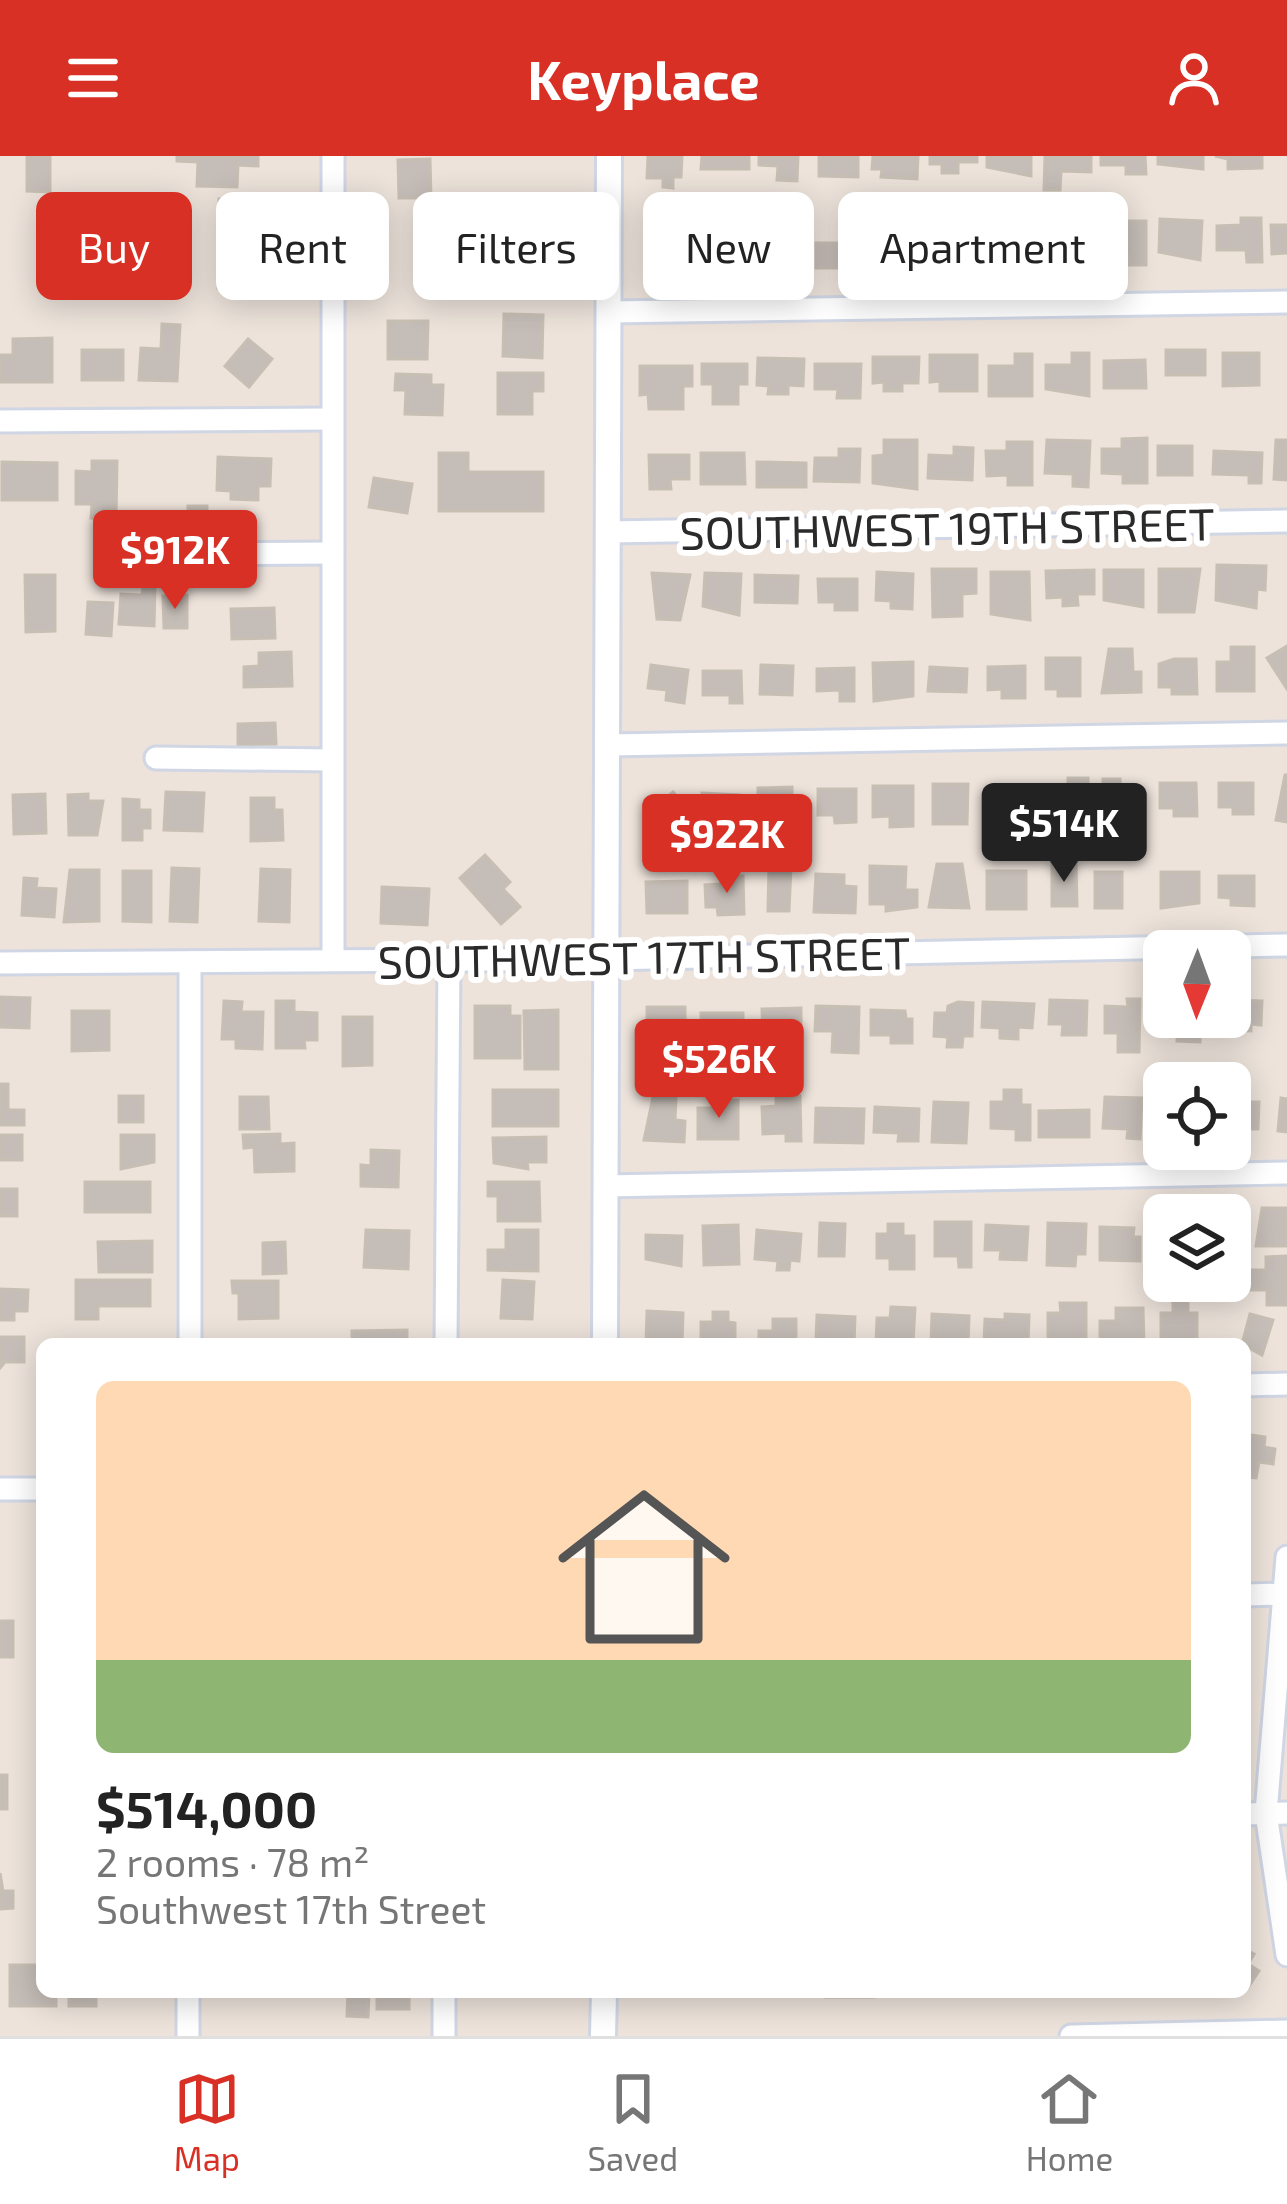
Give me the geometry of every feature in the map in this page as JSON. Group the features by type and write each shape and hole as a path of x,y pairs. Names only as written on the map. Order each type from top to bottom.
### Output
{"street":[{"path":"333,156 333,959"},
{"path":"605,1338 609,156"},
{"path":"608,312 1287,302"},
{"path":"0,421 331,418"},
{"name":"SOUTHWEST 19TH STREET","path":"608,532 1287,521"},
{"path":"199,554 332,553"},
{"path":"608,745 1287,733"},
{"path":"156,758 332,760"},
{"name":"SOUTHWEST 17TH STREET","path":"0,963 1287,945"},
{"path":"446,1338 449,959"},
{"path":"190,962 190,1338"},
{"path":"605,1186 1287,1173"},
{"path":"1251,1385 1287,1384"},
{"path":"0,1489 36,1489"},
{"path":"1287,1556 1266,1813 1287,1955"},
{"path":"1251,1595 1284,1594"},
{"path":"188,1998 188,2036"},
{"path":"444,1998 444,2036"},
{"path":"603,2036 604,1998"},
{"path":"1072,2036 1287,2031"}],"building":[{"path":"27,156 50,156 50,192 27,191"},
{"path":"177,156 258,156 258,166 238,165 237,187 197,186 198,162 177,161"},
{"path":"648,156 682,156 681,177 673,177 673,188 663,187 663,178 647,178"},
{"path":"702,156 749,156 749,169 701,169"},
{"path":"759,156 798,156 797,181 777,180 778,166 759,165"},
{"path":"819,156 858,156 858,177 819,176"},
{"path":"873,156 918,156 917,179 881,177 882,169 872,169"},
{"path":"930,156 977,156 977,162 958,162 958,173 942,173 942,164 930,164"},
{"path":"987,156 1031,156 1031,176 987,167"},
{"path":"1045,156 1091,156 1091,172 1061,171 1060,190 1044,190"},
{"path":"1101,156 1145,156 1146,174 1126,174 1126,165 1101,165"},
{"path":"1158,156 1203,156 1203,169 1158,164"},
{"path":"1215,156 1262,156 1262,168 1228,169 1228,159"},
{"path":"430,159 431,192 399,198 398,160"},
{"path":"1241,218 1261,218 1262,262 1247,262 1246,250 1217,250 1217,226 1241,225"},
{"path":"1160,219 1202,221 1200,260 1159,252"},
{"path":"1128,221 1146,221 1146,265 1129,265"},
{"path":"1271,225 1287,225 1287,253 1272,254"},
{"path":"816,243 838,243 838,268 816,268"},
{"path":"504,314 543,315 542,358 503,356"},
{"path":"388,321 428,321 427,359 388,359"},
{"path":"162,324 180,325 177,381 139,380 141,348 161,349"},
{"path":"52,338 52,382 1,382 0,355 13,355 13,339"},
{"path":"248,339 272,359 249,387 225,366"},
{"path":"82,350 123,350 123,380 82,380"},
{"path":"1166,350 1205,350 1205,375 1166,375"},
{"path":"1072,353 1089,353 1089,396 1046,389 1046,365 1072,365"},
{"path":"1223,353 1259,353 1259,385 1223,386"},
{"path":"1015,354 1032,354 1032,396 989,396 989,366 1015,366"},
{"path":"930,355 977,355 977,391 940,391 940,381 930,382"},
{"path":"873,357 919,357 918,383 902,383 902,391 884,391 884,382 873,383"},
{"path":"758,358 804,359 803,386 788,385 788,394 768,394 769,386 757,385"},
{"path":"1145,360 1146,388 1104,388 1104,361"},
{"path":"702,364 747,364 747,384 738,384 738,404 713,404 713,384 702,384"},
{"path":"815,364 861,364 860,398 837,398 838,389 815,389"},
{"path":"640,366 692,366 692,386 683,386 683,409 649,409 648,394 640,395"},
{"path":"498,373 543,373 543,391 532,391 532,414 498,414"},
{"path":"396,374 431,375 431,385 443,385 442,415 405,414 406,390 395,390"},
{"path":"1147,438 1147,483 1123,483 1123,474 1102,473 1102,449 1122,449 1122,439"},
{"path":"884,440 917,440 917,489 873,483 873,456 884,455"},
{"path":"1047,440 1090,441 1088,487 1073,486 1073,474 1045,473"},
{"path":"1276,440 1287,440 1287,480 1274,479"},
{"path":"1007,442 1032,442 1032,485 1008,485 1008,475 987,476 986,451 1007,451"},
{"path":"1158,446 1192,446 1192,475 1158,475"},
{"path":"954,447 973,448 972,480 928,478 929,455 954,456"},
{"path":"839,449 860,449 859,482 814,481 815,458 839,458"},
{"path":"1214,451 1262,453 1261,483 1249,483 1249,475 1213,474"},
{"path":"439,453 468,453 468,472 543,472 543,511 439,511"},
{"path":"701,453 744,453 745,484 701,484"},
{"path":"649,455 689,455 689,479 670,479 671,489 650,489"},
{"path":"218,457 271,459 270,486 258,486 258,500 231,499 231,491 217,490"},
{"path":"92,461 117,461 116,519 91,518 92,504 76,504 76,471 92,472"},
{"path":"2,462 57,463 57,500 2,500"},
{"path":"757,462 806,463 806,487 757,487"},
{"path":"374,478 412,484 407,513 369,507"},
{"path":"188,506 207,506 207,536 171,536 171,513 188,513"},
{"path":"1217,565 1266,566 1265,590 1257,589 1256,608 1216,600"},
{"path":"932,569 976,569 976,593 962,594 962,616 933,617"},
{"path":"1159,569 1200,569 1194,612 1159,612"},
{"path":"1094,570 1094,594 1077,594 1078,605 1063,606 1063,597 1047,598 1046,571"},
{"path":"1104,570 1143,570 1143,607 1104,600"},
{"path":"877,572 913,574 912,609 891,608 891,601 876,600"},
{"path":"991,572 1029,572 1030,620 991,614"},
{"path":"652,573 690,575 680,620 657,619"},
{"path":"705,573 741,574 739,615 703,606"},
{"path":"25,575 55,575 55,631 26,632"},
{"path":"755,575 798,576 797,603 755,602"},
{"path":"818,579 857,579 857,610 835,610 835,602 819,602"},
{"path":"143,587 155,587 154,626 119,624 121,594 142,595"},
{"path":"187,595 187,628 164,628 163,596"},
{"path":"88,602 113,603 111,636 86,634"},
{"path":"274,608 275,638 232,639 231,609"},
{"path":"1287,646 1287,689 1267,658"},
{"path":"1231,647 1254,647 1254,691 1217,691 1217,662 1231,662"},
{"path":"1109,649 1132,649 1133,672 1141,672 1141,692 1102,693"},
{"path":"291,652 292,686 244,687 244,667 259,666 259,653"},
{"path":"1046,658 1080,658 1080,696 1058,696 1058,689 1046,689"},
{"path":"1196,659 1197,694 1172,694 1172,687 1159,687 1159,664"},
{"path":"913,662 913,696 874,701 873,663"},
{"path":"651,665 688,670 684,703 666,700 667,690 648,688"},
{"path":"761,665 793,666 792,695 760,694"},
{"path":"1025,666 1025,698 1002,698 1002,689 988,690 988,667"},
{"path":"930,667 967,669 966,692 928,691"},
{"path":"854,668 854,701 840,701 840,690 817,691 817,669"},
{"path":"703,671 741,671 742,703 730,703 730,695 703,695"},
{"path":"275,723 276,744 238,745 238,724"},
{"path":"1287,775 1287,822 1276,820"},
{"path":"1068,778 1088,778 1088,832 1062,832 1062,810 1045,811 1045,788 1068,788"},
{"path":"1103,779 1120,779 1120,791 1140,791 1140,819 1103,813"},
{"path":"1160,783 1196,783 1197,816 1174,816 1174,808 1160,808"},
{"path":"1219,783 1253,783 1253,814 1233,814 1233,807 1219,807"},
{"path":"933,784 968,784 967,824 933,824"},
{"path":"873,786 913,786 913,826 890,827 890,816 873,817"},
{"path":"792,787 792,830 766,831 766,804 758,804 758,788"},
{"path":"818,789 856,789 856,822 835,823 834,815 818,815"},
{"path":"166,792 204,793 202,831 164,830"},
{"path":"673,792 692,814 659,833 644,816"},
{"path":"702,793 739,795 738,825 701,816"},
{"path":"45,794 46,833 14,834 13,795"},
{"path":"88,794 88,801 103,801 97,835 69,835 68,795"},
{"path":"251,798 274,798 274,810 282,810 283,840 251,841"},
{"path":"123,799 139,800 139,810 150,810 150,828 142,828 142,840 123,840"},
{"path":"485,855 510,882 503,889 520,907 501,924 460,878"},
{"path":"1052,863 1076,863 1077,906 1052,906"},
{"path":"937,864 962,864 969,908 929,907"},
{"path":"769,866 791,867 789,911 768,911"},
{"path":"870,866 906,867 905,890 917,890 917,907 886,911 886,904 870,904"},
{"path":"172,868 199,869 197,922 170,921"},
{"path":"261,869 290,870 289,922 259,921"},
{"path":"70,870 99,870 99,921 64,922"},
{"path":"123,871 151,871 151,922 123,921"},
{"path":"987,871 1026,871 1026,909 987,909"},
{"path":"1095,872 1122,872 1122,908 1095,908"},
{"path":"1161,872 1199,872 1199,903 1161,908"},
{"path":"816,874 844,875 844,886 856,887 855,913 814,912"},
{"path":"720,876 743,876 744,914 718,915 717,907 706,907 705,885 721,884"},
{"path":"1219,876 1254,876 1254,906 1231,905 1231,898 1219,897"},
{"path":"24,878 37,879 36,888 56,889 54,917 22,915"},
{"path":"687,881 687,913 647,913 646,882"},
{"path":"382,887 429,889 427,925 381,923"},
{"path":"0,997 30,998 29,1028 0,1027"},
{"path":"1127,999 1140,999 1139,1052 1118,1052 1118,1033 1105,1033 1105,1006 1128,1007"},
{"path":"1050,1000 1087,1001 1086,1035 1062,1035 1063,1024 1049,1024"},
{"path":"224,1001 242,1002 241,1012 263,1012 262,1049 236,1048 236,1039 222,1039"},
{"path":"276,1001 294,1001 294,1012 317,1013 317,1040 304,1040 305,1048 276,1048"},
{"path":"1251,1001 1262,1001 1261,1025 1251,1024"},
{"path":"983,1002 1034,1004 1032,1028 1018,1027 1018,1039 1000,1038 1000,1028 982,1027"},
{"path":"973,1003 972,1036 963,1036 962,1047 947,1047 948,1037 934,1036 935,1013 947,1013 948,1006"},
{"path":"475,1006 510,1006 510,1016 520,1016 520,1058 475,1058"},
{"path":"816,1006 859,1007 858,1053 832,1052 833,1031 815,1031"},
{"path":"647,1007 685,1007 685,1031 675,1031 675,1045 647,1046"},
{"path":"801,1008 801,1057 776,1057 775,1039 763,1039 762,1009"},
{"path":"558,1010 558,1069 525,1069 524,1011"},
{"path":"871,1010 905,1011 906,1019 912,1019 912,1043 891,1043 891,1035 871,1035"},
{"path":"72,1011 109,1011 109,1050 72,1051"},
{"path":"701,1013 743,1013 743,1047 720,1047 720,1039 702,1039"},
{"path":"343,1017 372,1017 372,1065 343,1066"},
{"path":"0,1084 8,1084 8,1110 24,1110 24,1125 0,1125"},
{"path":"493,1090 558,1090 558,1126 493,1126"},
{"path":"1004,1090 1021,1090 1021,1105 1030,1105 1030,1140 1016,1140 1016,1129 991,1128 991,1102 1004,1102"},
{"path":"119,1096 143,1096 143,1122 119,1122"},
{"path":"776,1096 800,1096 801,1141 786,1141 786,1133 763,1134 762,1107 776,1106"},
{"path":"240,1097 268,1097 269,1129 240,1129"},
{"path":"653,1097 676,1098 675,1120 685,1121 684,1142 644,1140"},
{"path":"1105,1097 1142,1098 1140,1139 1127,1138 1128,1129 1103,1128"},
{"path":"1281,1098 1287,1099 1287,1132 1278,1131"},
{"path":"716,1100 738,1100 738,1139 698,1139 698,1108 716,1108"},
{"path":"934,1102 968,1103 966,1143 932,1142"},
{"path":"1251,1102 1259,1102 1258,1129 1251,1129"},
{"path":"875,1107 919,1109 918,1141 898,1141 899,1133 874,1132"},
{"path":"816,1108 864,1109 863,1143 815,1142"},
{"path":"1089,1110 1089,1137 1039,1137 1039,1111"},
{"path":"280,1134 280,1144 294,1143 294,1171 255,1172 254,1147 244,1148 243,1135"},
{"path":"0,1135 22,1135 22,1160 0,1160"},
{"path":"121,1135 154,1135 154,1162 121,1169"},
{"path":"546,1137 546,1162 527,1162 528,1169 494,1163 493,1138"},
{"path":"371,1150 399,1151 398,1187 361,1186 361,1165 371,1166"},
{"path":"85,1182 150,1182 150,1212 85,1212"},
{"path":"488,1182 539,1182 540,1221 498,1221 498,1196 488,1196"},
{"path":"0,1189 17,1189 17,1216 0,1216"},
{"path":"1262,1208 1286,1208 1287,1246 1256,1246"},
{"path":"935,1222 971,1222 971,1267 959,1267 958,1256 935,1256"},
{"path":"820,1223 845,1224 844,1256 819,1256"},
{"path":"1048,1223 1086,1224 1085,1254 1076,1254 1075,1266 1047,1265"},
{"path":"888,1224 903,1224 903,1236 914,1236 914,1269 890,1269 890,1258 877,1258 877,1234 888,1234"},
{"path":"738,1225 739,1264 704,1265 703,1226"},
{"path":"986,1225 1028,1227 1026,1260 1000,1259 1001,1250 985,1250"},
{"path":"1100,1227 1134,1228 1133,1237 1140,1237 1140,1261 1100,1260"},
{"path":"366,1230 409,1231 408,1269 364,1267"},
{"path":"506,1230 538,1230 538,1271 488,1270 488,1250 506,1250"},
{"path":"757,1230 801,1234 799,1261 790,1260 789,1270 777,1270 778,1261 755,1259"},
{"path":"646,1235 682,1236 681,1266 646,1259"},
{"path":"152,1241 152,1272 99,1272 98,1242"},
{"path":"285,1242 286,1273 263,1274 263,1243"},
{"path":"1287,1256 1287,1305 1267,1305 1267,1290 1251,1290 1251,1270 1266,1270 1266,1257"},
{"path":"76,1280 150,1280 150,1306 98,1306 98,1319 76,1319"},
{"path":"503,1280 534,1282 532,1319 501,1318"},
{"path":"232,1281 278,1281 278,1318 239,1319 239,1293 233,1293"},
{"path":"0,1289 28,1290 27,1311 14,1311 14,1320 0,1320"},
{"path":"1060,1303 1086,1303 1086,1338 1048,1338 1048,1313 1061,1313"},
{"path":"1173,1303 1188,1303 1188,1313 1197,1313 1197,1338 1161,1338 1161,1313 1173,1313"},
{"path":"891,1307 915,1308 913,1338 876,1338 877,1318 890,1318"},
{"path":"1116,1308 1143,1308 1144,1338 1100,1338 1100,1321 1116,1321"},
{"path":"647,1311 683,1313 682,1338 646,1338"},
{"path":"713,1312 728,1312 728,1322 735,1323 735,1338 701,1338 701,1322 713,1322"},
{"path":"932,1314 969,1316 968,1338 931,1338"},
{"path":"1005,1314 1029,1315 1028,1338 984,1338 985,1319 1005,1320"},
{"path":"1250,1314 1273,1320 1262,1355 1251,1349 1251,1338 1244,1338"},
{"path":"817,1315 855,1317 854,1338 816,1338"},
{"path":"773,1319 796,1319 796,1338 759,1338 759,1331 773,1331"},
{"path":"407,1330 407,1338 352,1338 352,1331"},
{"path":"0,1337 24,1337 24,1362 5,1362 0,1368"},
{"path":"1251,1435 1265,1437 1264,1447 1275,1449 1273,1464 1259,1462 1256,1478 1251,1478"},
{"path":"0,1621 13,1621 13,1657 0,1657"},
{"path":"0,1775 7,1775 7,1809 0,1809"},
{"path":"0,1873 3,1891 13,1891 13,1908 0,1909"},
{"path":"10,1965 36,1965 36,1998 56,1998 56,2006 10,2006"},
{"path":"69,1998 96,1998 96,2006 69,2006"},
{"path":"348,1998 369,1998 368,2017 347,2016"},
{"path":"377,1998 409,1998 409,2009 377,2009"}]}
